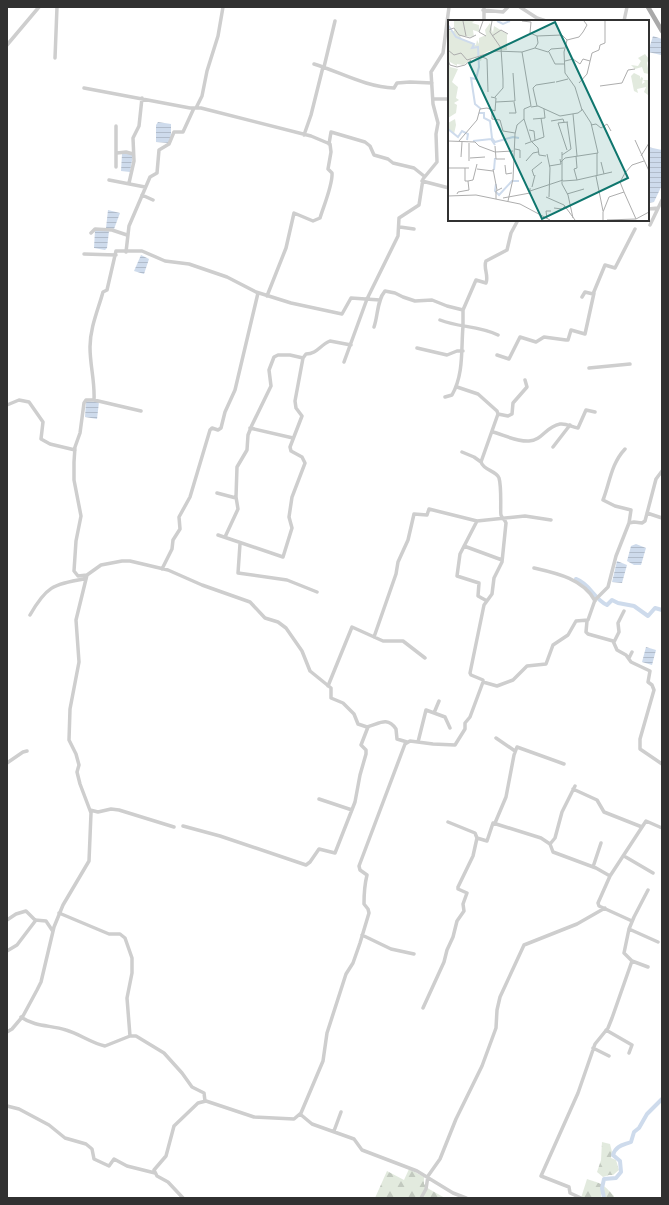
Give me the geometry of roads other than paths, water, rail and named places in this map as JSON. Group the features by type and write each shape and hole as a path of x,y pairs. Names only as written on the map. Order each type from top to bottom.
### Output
{"main road":[{"path":"648,7 662,31"}],"street":[{"path":"7,44 39,7"},
{"path":"55,58 57,7"},
{"path":"126,252 127,235 145,187 151,176 157,173 159,150 169,144 174,132 183,132 202,96 206,71 218,36 223,7"},
{"path":"344,362 366,300 389,256 400,227 400,218 420,204 422,181 424,176 435,166 438,158 436,137 438,120 433,99 432,72 442,53 450,7"},
{"path":"484,20 484,8 500,12 505,11 508,7"},
{"path":"520,7 537,18 543,20"},
{"path":"624,20 627,7"},
{"path":"304,135 311,115 335,21"},
{"path":"314,64 382,87 394,88 397,83 404,82 432,83"},
{"path":"84,88 201,108 304,135 330,144 331,152 328,169 332,173 333,181 326,197 320,218 313,221 294,213 287,244 268,296"},
{"path":"129,183 134,164 133,138 139,126 142,98"},
{"path":"433,99 448,99"},
{"path":"116,126 116,167"},
{"path":"328,144 330,132 365,142 370,146 374,155 388,159 394,163 414,168 424,176"},
{"path":"117,153 126,152 134,154"},
{"path":"109,180 145,187"},
{"path":"422,181 448,188"},
{"path":"142,195 153,200"},
{"path":"650,225 662,200"},
{"path":"649,209 658,208"},
{"path":"445,397 452,395 457,387 463,351 463,310 476,280 486,283 488,275 485,265 486,261 508,249 511,233 517,221"},
{"path":"400,227 414,229"},
{"path":"91,232 95,229 112,230 127,235"},
{"path":"497,355 509,359 520,337 536,342 544,337 568,340 572,330 584,334 594,293 605,265 615,268 634,229"},
{"path":"84,254 116,254 116,252 142,251 165,261 194,265 227,277 249,290 258,293 291,303 342,314 351,298 380,300"},
{"path":"94,400 95,385 90,361 91,332 102,292 107,290 116,254"},
{"path":"374,327 378,316 380,300 384,291 415,301 432,300 463,310"},
{"path":"582,298 584,292 591,295 594,293"},
{"path":"162,569 172,549 173,540 180,529 179,517 190,497 210,430 212,428 218,430 221,428 225,412 234,392 258,293"},
{"path":"440,320 457,326 482,328 498,335"},
{"path":"218,534 240,544 266,550 283,557 292,528 289,517 292,497 305,464 302,457 291,451 290,445 302,416 296,408 295,401 303,358 306,354 312,354 330,341 351,345"},
{"path":"417,348 447,355 457,351 463,351"},
{"path":"225,537 238,509 236,498 236,470 247,450 250,428 271,386 269,373 274,357 283,354 303,358"},
{"path":"589,368 630,364"},
{"path":"457,387 478,394 497,411 498,414 509,416 512,414 513,402 528,387 525,380"},
{"path":"7,405 21,400 28,402 43,422 40,438 50,444 75,450"},
{"path":"141,411 94,400 86,400 84,403 80,433 75,450 73,474 81,516 76,541 74,571 78,576 86,575 101,565 122,561 162,569 254,604 265,618 278,622 286,628 302,651 310,671 332,689 332,698 343,703 354,714 358,724 368,727"},
{"path":"493,432 512,438 530,441 541,437 548,428 562,424 578,428 587,409 595,412"},
{"path":"481,462 493,432 498,414"},
{"path":"553,447 570,425"},
{"path":"250,428 293,438"},
{"path":"614,642 588,634 586,632 587,621 596,599 608,587 617,554 630,522 631,510 620,508 604,500 612,470 625,449"},
{"path":"462,452 474,457 481,462 484,467 498,477 501,493 500,514 506,523 502,560 494,578 492,594 487,601 480,620 470,673 471,675 483,680 483,682 496,686 513,680 527,666 546,664 552,647 568,635 576,621 587,621"},
{"path":"630,522 642,523 647,513 656,478 662,471"},
{"path":"217,492 236,498"},
{"path":"374,637 395,578 398,562 408,540 414,514 427,515 429,508 477,521 525,516 551,520"},
{"path":"647,513 662,518"},
{"path":"477,521 460,554 457,576 479,583 478,596 487,601"},
{"path":"240,544 238,573 287,580 317,592"},
{"path":"464,546 502,560"},
{"path":"534,568 553,573 579,584 596,599"},
{"path":"7,1032 12,1029 21,1018 40,984 52,930 59,913 89,864 90,810 77,772 79,765 76,754 68,740 70,709 79,662 76,620 86,575"},
{"path":"30,615 39,599 47,590 84,579"},
{"path":"624,611 618,623 619,632 614,642 617,650 629,658 631,662 650,671 648,682 654,687 640,739 640,749 662,764"},
{"path":"328,686 350,628 353,627 385,642 403,641 425,658"},
{"path":"629,658 632,652"},
{"path":"183,826 220,836 306,864 310,862 319,849 336,853 352,810 366,754 366,750 361,745 368,727 379,721 389,723 396,729 397,739 408,742 454,745 465,729 464,723 470,717 483,682"},
{"path":"434,713 439,701"},
{"path":"418,742 426,710 445,717 450,728"},
{"path":"496,738 515,751"},
{"path":"155,1173 155,1169 167,1152 169,1139 174,1126 198,1103 205,1101 254,1117 294,1119 300,1114 323,1061 326,1037 344,980 353,963 369,912 364,904 365,896 363,891 367,875 360,870 358,866 391,778 408,742"},
{"path":"448,822 475,834 477,838 487,841 506,798 517,747 564,764"},
{"path":"7,764 23,752 28,751"},
{"path":"550,844 555,838 562,812 574,787 597,800 604,812 642,827"},
{"path":"318,799 352,810"},
{"path":"90,810 98,812 111,809 119,810 174,826"},
{"path":"632,921 599,906 598,903 610,876 646,821 662,828"},
{"path":"495,823 534,835 550,844 553,852 593,867 610,876"},
{"path":"423,1008 444,962 457,921 464,911 463,904 467,893 458,889 458,887 472,856 477,838"},
{"path":"593,867 601,843"},
{"path":"624,856 653,873"},
{"path":"648,890 632,921 624,953 632,961 648,967"},
{"path":"421,1198 426,1189 427,1177 440,1159 453,1125 482,1066 496,1028 496,1010 500,996 524,945 577,924 605,908"},
{"path":"7,920 16,914 26,911 36,920 46,921 52,930"},
{"path":"59,913 110,934 120,934 126,938 132,958 132,973 127,998 130,1036"},
{"path":"7,951 18,944 36,920"},
{"path":"629,929 658,942"},
{"path":"362,936 391,949 414,954"},
{"path":"581,1198 570,1193 569,1187 541,1176 578,1093 593,1048 606,1030 612,1018 632,961"},
{"path":"21,1018 32,1024 52,1026 68,1031 105,1046 130,1036 136,1036 166,1055 192,1087 204,1093 205,1101"},
{"path":"606,1030 632,1044 629,1053"},
{"path":"593,1048 609,1056"},
{"path":"7,1106 19,1109 49,1124 63,1137 86,1144 92,1149 94,1159 102,1164 110,1166 114,1160 127,1166 155,1173 168,1182 183,1198"},
{"path":"334,1131 341,1112"},
{"path":"300,1114 312,1124 354,1139 362,1150 392,1160 404,1167 412,1168 453,1193 466,1198"}],"water":[{"path":"653,36 662,39 661,55 649,52"},
{"path":"158,122 171,124 169,143 156,142 156,125"},
{"path":"649,147 662,150 662,185 654,202 649,203"},
{"path":"126,153 133,155 130,172 121,171 122,154"},
{"path":"108,210 120,213 114,229 106,228"},
{"path":"95,230 109,231 107,248 105,250 94,248"},
{"path":"141,255 149,259 144,274 134,271"},
{"path":"86,401 99,402 97,419 85,417"},
{"path":"636,544 646,548 641,565 634,565 627,561 631,546"},
{"path":"617,561 627,565 622,583 612,582"},
{"path":"646,647 656,650 652,665 642,662"}],"waterway":[{"path":"576,579 585,584 607,605 612,600 618,603 634,606 648,616 655,608 662,610"},
{"path":"604,1198 602,1188 604,1179 616,1178 621,1172 620,1161 613,1155 614,1152 620,1146 631,1142 634,1132 639,1128 647,1114 662,1099"}]}
